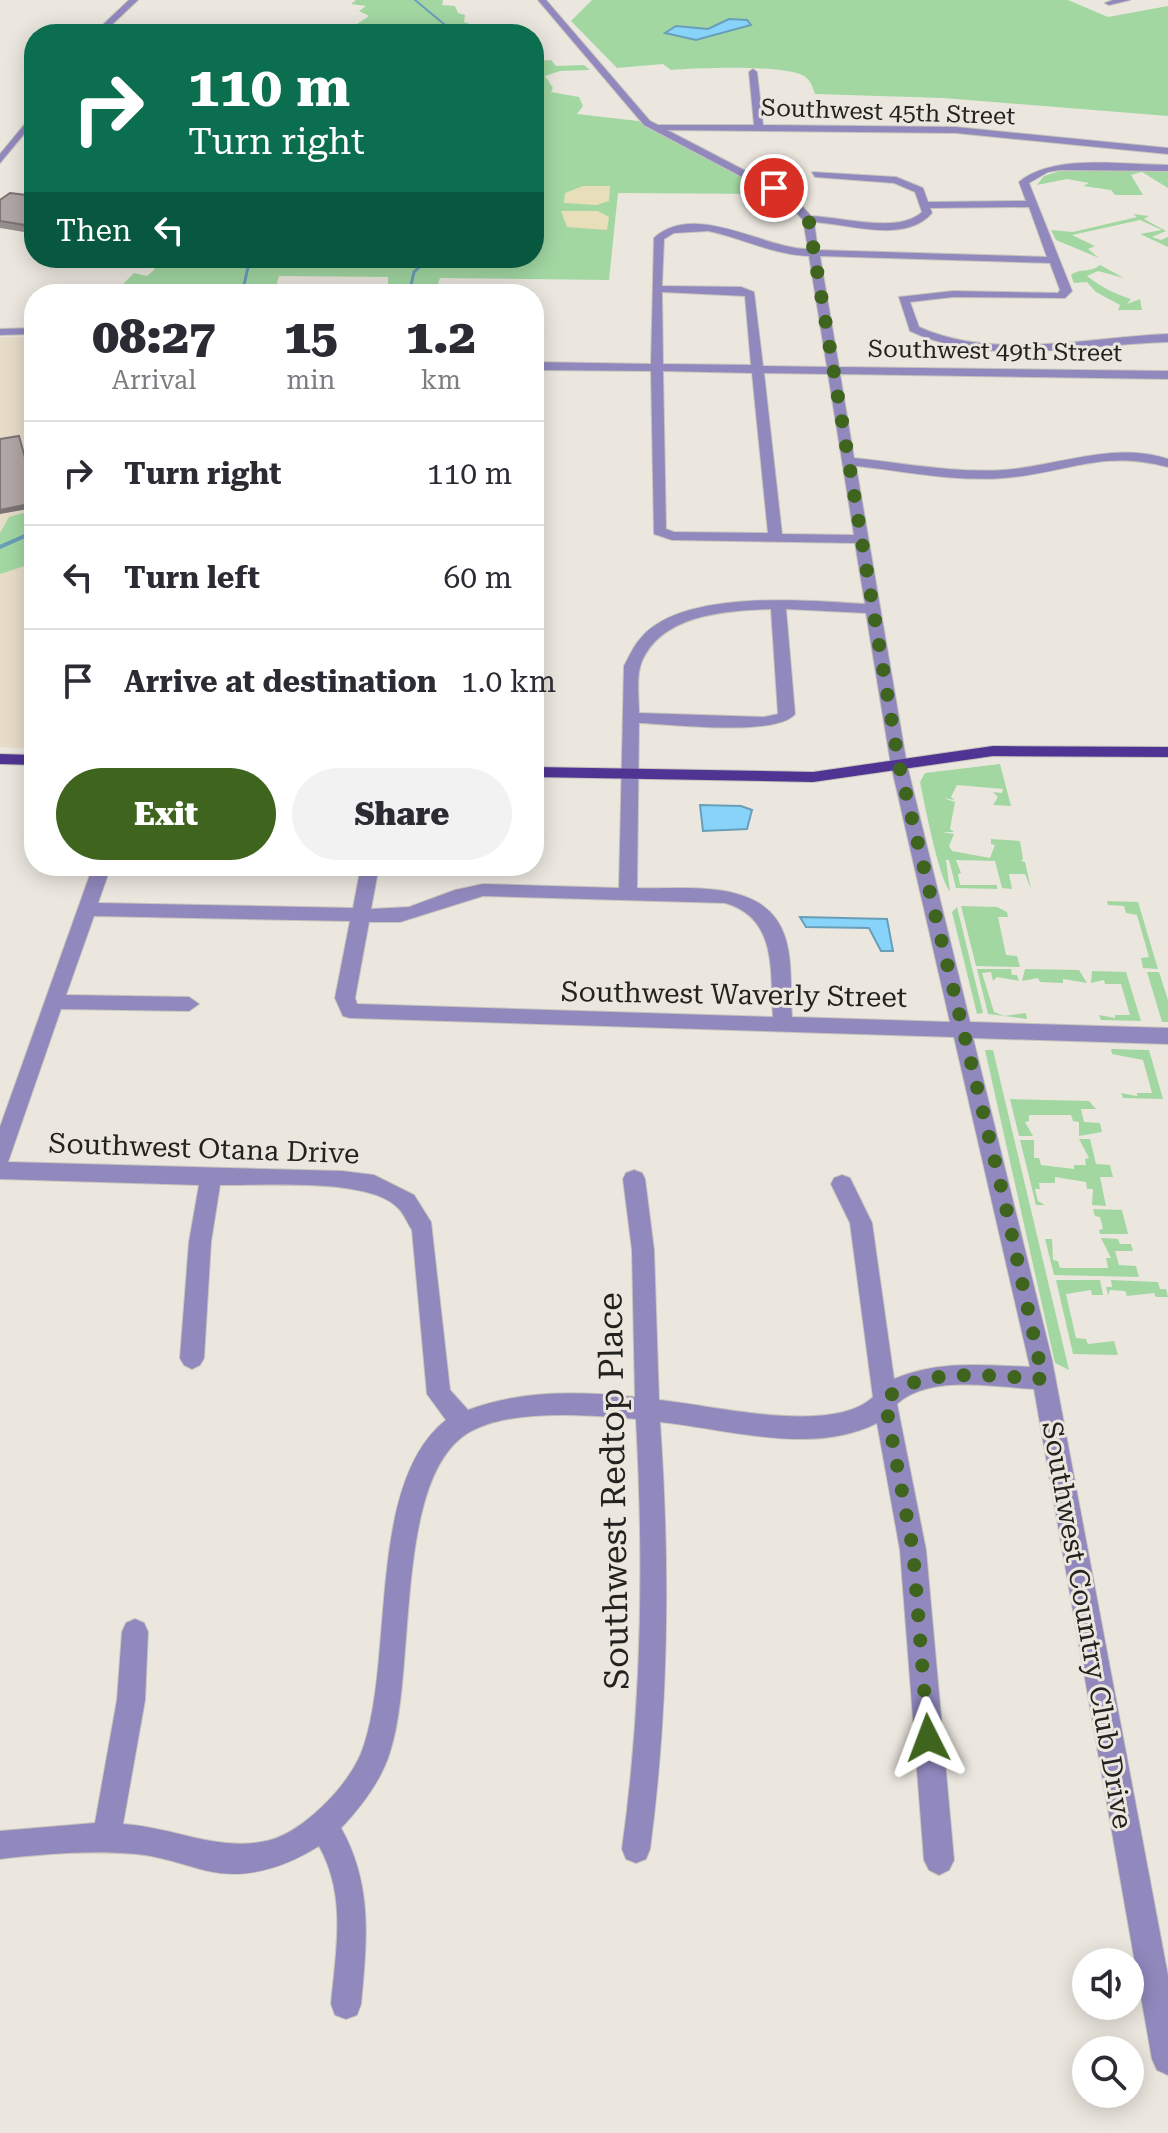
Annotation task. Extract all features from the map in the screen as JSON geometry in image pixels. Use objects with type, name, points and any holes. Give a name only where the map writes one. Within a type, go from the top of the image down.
[{"type":"main road","points":[[544,772],[813,777],[993,751],[1168,752]]},
{"type":"main road","points":[[0,759],[24,760]]},
{"type":"street","points":[[108,24],[134,0]]},
{"type":"street","points":[[542,0],[627,102],[653,127],[785,195],[800,206],[808,219],[901,227],[923,220],[927,213],[919,190],[903,181],[815,174]]},
{"type":"street","points":[[1109,3],[1126,0]]},
{"type":"street","points":[[753,72],[759,128]]},
{"type":"street","name":"Southwest 45th Street","points":[[653,127],[956,130],[1096,147],[1168,151]]},
{"type":"street","points":[[0,160],[24,129]]},
{"type":"street","points":[[1168,168],[1047,169],[1024,182],[1066,291],[1061,296],[910,295],[903,299],[908,321],[924,335],[960,344],[1079,346],[1117,338],[1168,338]]},
{"type":"street","points":[[925,205],[1031,204]]},
{"type":"street","name":"Southwest Country Club Drive","points":[[808,219],[899,765],[964,1030],[1043,1379],[1168,2059]]},
{"type":"street","points":[[861,539],[672,536],[659,531],[656,289],[657,243],[661,236],[672,230],[724,230],[770,249],[813,253],[1053,260]]},
{"type":"street","points":[[656,289],[749,293],[775,538]]},
{"type":"street","points":[[0,332],[24,331]]},
{"type":"street","name":"Southwest 49th Street","points":[[544,366],[1168,375]]},
{"type":"street","points":[[847,461],[988,474],[1035,470],[1119,453],[1168,463]]},
{"type":"street","points":[[631,718],[764,722],[783,718],[787,714],[778,607]]},
{"type":"street","points":[[628,893],[632,666],[635,654],[651,634],[678,618],[708,609],[872,609]]},
{"type":"street","points":[[0,1156],[98,876]]},
{"type":"street","points":[[362,915],[368,876]]},
{"type":"street","points":[[86,909],[362,915],[409,914],[461,893],[483,890],[714,896],[738,900],[758,911],[773,928],[777,940],[783,1023]]},
{"type":"street","name":"Southwest Waverly Street","points":[[362,915],[345,998],[347,1009],[379,1014],[1168,1036]]},
{"type":"street","points":[[54,1002],[189,1004]]},
{"type":"street","name":"Southwest Otana Drive","points":[[0,1170],[342,1180],[374,1184],[406,1201],[423,1229],[439,1394],[464,1423]]},
{"type":"street","points":[[192,1358],[200,1242],[211,1177]]},
{"type":"street","name":"Southwest Redtop Place","points":[[634,1179],[642,1215],[656,1579],[648,1770],[636,1849]]},
{"type":"street","points":[[842,1184],[861,1223],[885,1401],[897,1453],[921,1616],[939,1860]]},
{"type":"street","points":[[0,1845],[107,1836],[161,1842],[211,1857],[243,1860],[286,1850],[324,1827],[349,1802],[377,1751],[410,1509],[427,1463],[445,1439],[464,1423],[495,1412],[530,1406],[651,1410],[805,1427],[858,1419],[901,1386],[918,1381],[974,1376],[1043,1379]]},
{"type":"street","points":[[107,1836],[131,1700],[135,1632]]},
{"type":"street","points":[[324,1827],[342,1855],[354,1908],[346,2004]]},
{"type":"shaded area","points":[[0,337],[24,337],[24,748],[0,747]]},
{"type":"green space","points":[[356,0],[443,0],[442,5],[455,6],[458,13],[465,15],[464,22],[470,24],[357,24],[369,16],[359,11],[366,6],[351,4]]},
{"type":"green space","points":[[592,0],[1068,0],[1108,17],[1168,6],[1168,116],[943,98],[815,94],[810,82],[803,76],[773,69],[671,70],[663,64],[617,68],[571,21]]},
{"type":"green space","points":[[544,60],[551,60],[556,66],[584,65],[590,70],[560,71],[545,76],[553,88],[551,92],[579,97],[583,106],[577,114],[638,121],[773,194],[618,193],[609,280],[440,278],[438,284],[388,284],[388,277],[279,276],[277,284],[123,284],[134,273],[147,276],[154,268],[544,268]]},
{"type":"green space","points":[[1063,170],[1168,171],[1168,188],[1142,172],[1131,175],[1143,195],[1115,195],[1111,190],[1083,186],[1089,183],[1067,179],[1037,185],[1044,176]]},
{"type":"green space","points":[[1133,214],[1149,216],[1144,219],[1166,231],[1152,237],[1161,240],[1168,237],[1168,247],[1140,234],[1162,230],[1140,220],[1072,235],[1095,246],[1088,249],[1099,258],[1056,240],[1051,230],[1073,232],[1137,217]]},
{"type":"green space","points":[[1100,265],[1124,278],[1098,271],[1087,276],[1131,299],[1127,304],[1140,299],[1142,310],[1118,310],[1120,305],[1096,292],[1087,282],[1074,283],[1071,275]]},
{"type":"green space","points":[[24,513],[24,566],[0,574],[0,533],[9,517]]},
{"type":"green space","points":[[1000,764],[1011,806],[993,805],[998,797],[993,792],[1002,793],[1003,789],[957,785],[951,797],[955,800],[943,798],[955,802],[950,829],[954,832],[942,832],[954,834],[949,846],[952,851],[990,858],[995,845],[991,844],[991,839],[1020,841],[1021,861],[1025,862],[1031,889],[1025,874],[1009,874],[1012,889],[1002,888],[995,861],[956,860],[961,873],[958,874],[960,885],[997,885],[997,889],[956,888],[949,860],[946,860],[950,891],[937,858],[920,782],[925,773]]},
{"type":"green space","points":[[1107,901],[1138,902],[1158,969],[1143,968],[1141,958],[1149,957],[1137,915],[1126,913],[1124,906],[1108,905]]},
{"type":"green space","points":[[961,906],[997,907],[1007,912],[1008,917],[998,917],[1006,955],[1017,956],[1020,967],[976,966]]},
{"type":"green space","points":[[957,907],[983,1013],[977,1014],[952,912]]},
{"type":"green space","points":[[977,969],[1011,969],[1012,975],[1017,975],[1019,981],[997,977],[993,981],[991,972],[982,973],[994,1012],[1004,1016],[1026,1013],[1027,1019],[988,1014]]},
{"type":"green space","points":[[1025,969],[1079,970],[1087,983],[1063,979],[1063,983],[1040,982],[1038,978],[1022,981]]},
{"type":"green space","points":[[1092,971],[1126,972],[1141,1021],[1101,1020],[1099,1015],[1115,1018],[1115,1015],[1130,1015],[1121,984],[1105,984],[1104,980],[1091,983]]},
{"type":"green space","points":[[1147,972],[1159,972],[1168,1000],[1168,1022],[1162,1022]]},
{"type":"green space","points":[[1111,1049],[1149,1050],[1163,1099],[1123,1098],[1121,1093],[1137,1096],[1137,1093],[1152,1093],[1143,1060],[1112,1054]]},
{"type":"green space","points":[[985,1050],[993,1050],[1069,1370],[1055,1363]]},
{"type":"green space","points":[[1010,1099],[1089,1101],[1096,1109],[1081,1109],[1084,1122],[1100,1123],[1102,1132],[1079,1136],[1079,1122],[1073,1121],[1071,1115],[1029,1115],[1029,1121],[1025,1122],[1033,1136],[1019,1136]]},
{"type":"green space","points":[[1079,1139],[1090,1139],[1096,1164],[1110,1165],[1113,1177],[1100,1177],[1106,1206],[1092,1205],[1093,1189],[1087,1189],[1086,1182],[1055,1177],[1055,1183],[1039,1183],[1040,1189],[1035,1189],[1038,1201],[1045,1205],[1036,1205],[1020,1140],[1034,1140],[1034,1158],[1039,1158],[1041,1165],[1074,1169],[1074,1165],[1086,1165],[1085,1159],[1089,1158]]},
{"type":"green space","points":[[1093,1209],[1122,1210],[1128,1234],[1100,1234],[1099,1230],[1103,1229],[1100,1217],[1095,1216]]},
{"type":"green space","points":[[1101,1238],[1131,1244],[1133,1251],[1115,1251],[1119,1265],[1136,1266],[1139,1277],[1054,1275],[1045,1239],[1052,1239],[1053,1260],[1058,1261],[1060,1268],[1108,1268],[1106,1258],[1111,1258]]},
{"type":"green space","points":[[1056,1280],[1100,1280],[1103,1295],[1092,1295],[1091,1290],[1066,1294],[1076,1338],[1086,1339],[1088,1344],[1114,1341],[1118,1355],[1073,1354]]},
{"type":"green space","points":[[1111,1280],[1158,1282],[1160,1289],[1166,1289],[1168,1297],[1156,1297],[1154,1293],[1127,1296],[1125,1291],[1110,1290],[1108,1295],[1106,1287],[1112,1287]]},
{"type":"sand","points":[[583,186],[610,186],[609,201],[597,205],[564,203],[565,193]]},
{"type":"sand","points":[[561,211],[598,211],[609,217],[607,230],[567,227]]},
{"type":"water","points":[[729,19],[747,20],[751,25],[696,40],[665,33],[676,26],[708,29]]},
{"type":"water","points":[[700,805],[741,806],[752,810],[747,829],[703,831]]},
{"type":"water","points":[[800,917],[887,919],[893,951],[881,951],[869,928],[806,927]]},
{"type":"building","points":[[10,193],[24,195],[24,225],[0,221],[0,200]]},
{"type":"building","points":[[19,436],[24,454],[24,505],[0,510],[0,439]]},
{"type":"waterway","points":[[415,0],[444,24]]},
{"type":"waterway","points":[[244,284],[248,268]]},
{"type":"waterway","points":[[411,284],[418,268]]},
{"type":"waterway","points":[[0,547],[24,536]]},
{"type":"route","points":[[774,188],[800,206],[809,222],[899,765],[1005,1203],[1043,1379],[974,1376],[918,1381],[901,1386],[885,1401],[913,1550],[922,1630],[928,1738]]}]
